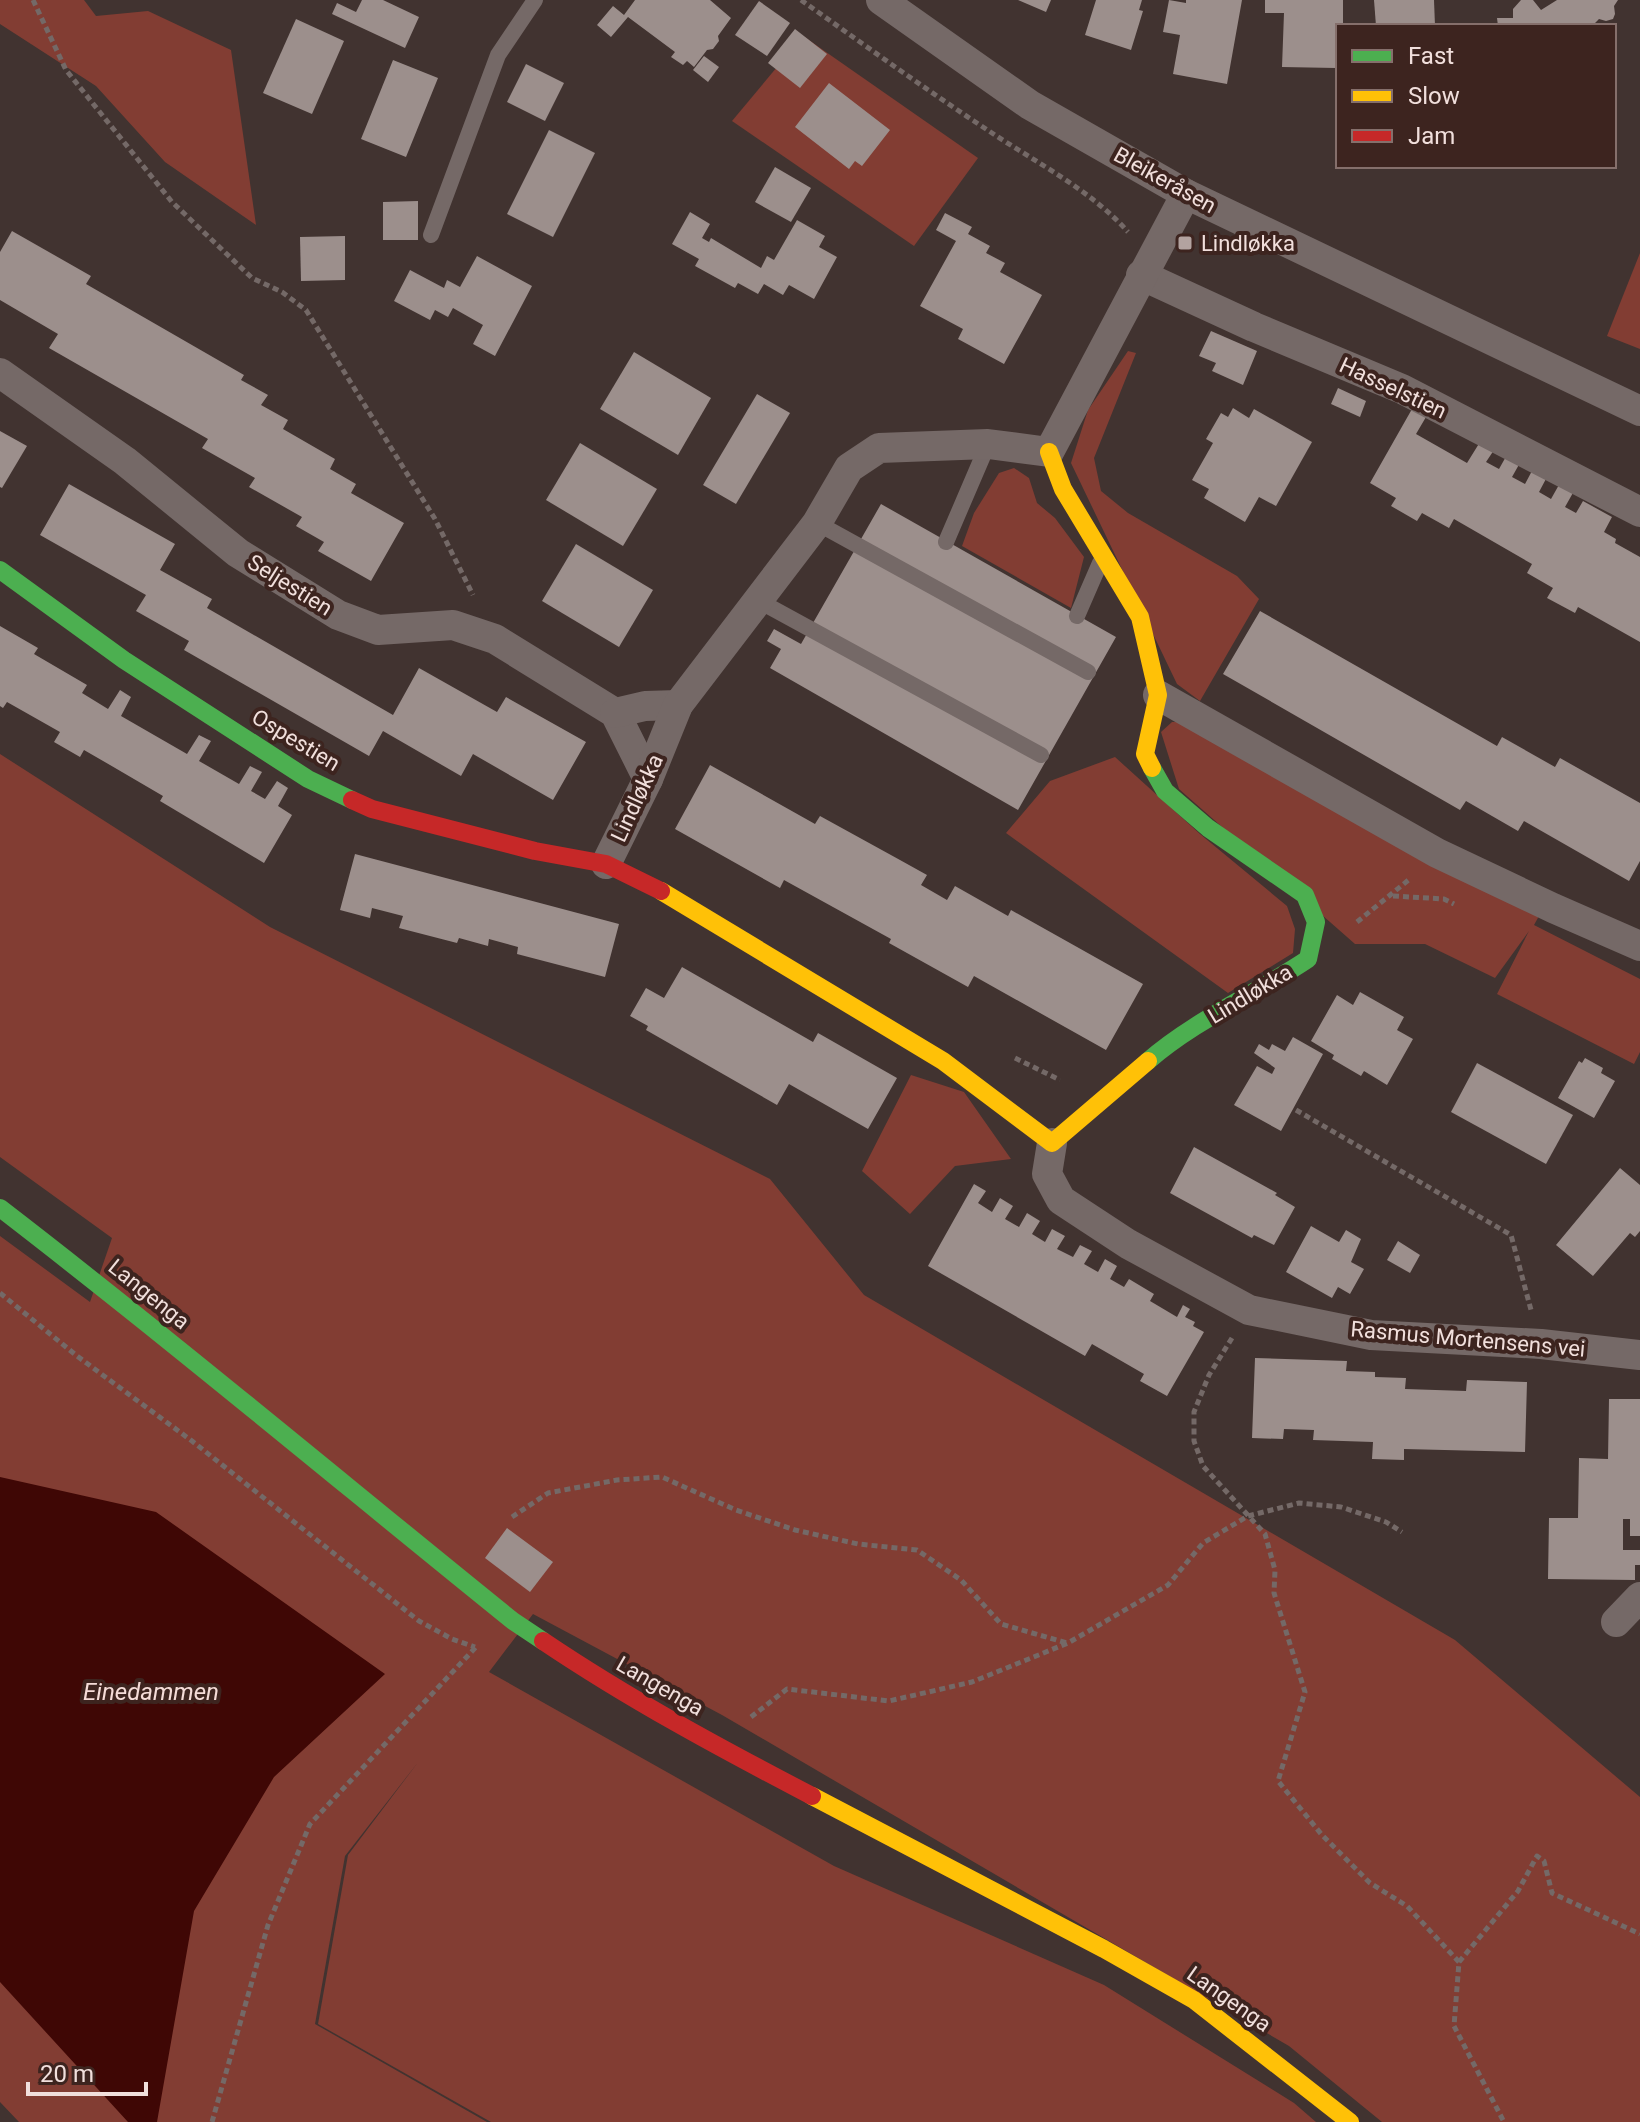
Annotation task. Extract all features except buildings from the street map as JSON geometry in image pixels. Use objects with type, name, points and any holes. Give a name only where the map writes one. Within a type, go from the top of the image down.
[{"type":"street","name":"Bleikeråsen","points":[[881,0],[1030,105],[1186,194],[1640,411]]},
{"type":"street","points":[[1049,452],[1186,194]]},
{"type":"street","name":"Hasselstien","points":[[1141,275],[1254,327],[1402,389],[1640,512]]},
{"type":"street","name":"Seljestien","points":[[0,373],[125,461],[238,553],[338,615],[378,630],[453,625],[495,639],[615,713]]},
{"type":"street","name":"Lindløkka","points":[[988,444],[1049,452],[1063,489],[1140,617],[1158,695],[1145,754],[1165,791],[1208,828],[1305,895],[1316,922],[1308,959],[1270,985],[1167,1044],[1052,1143],[943,1061],[665,893],[606,864],[648,779],[678,705],[817,523],[849,468],[879,448],[988,444]]},
{"type":"street","name":"Ospestien","points":[[0,570],[124,660],[308,779],[372,809],[535,851],[606,864]]},
{"type":"street","points":[[1158,695],[1437,853],[1640,946]]},
{"type":"street","points":[[648,779],[615,713],[645,706],[678,705]]},
{"type":"street","points":[[1052,1143],[1047,1174],[1061,1200],[1128,1244],[1249,1310]]},
{"type":"street","name":"Langenga","points":[[0,1208],[142,1317],[257,1415],[513,1621],[594,1675],[716,1746],[1104,1949],[1194,2000],[1350,2122]]},
{"type":"street","name":"Rasmus Mortensens vei","points":[[1249,1310],[1371,1335],[1541,1344],[1640,1355]]},
{"type":"street","points":[[1616,1622],[1640,1597]]},
{"type":"lane","points":[[431,235],[498,55],[535,0]]},
{"type":"lane","points":[[946,542],[988,444]]},
{"type":"lane","points":[[817,523],[1088,672]]},
{"type":"lane","points":[[1077,616],[1104,555]]},
{"type":"lane","points":[[757,600],[1041,755]]},
{"type":"path","points":[[33,0],[66,70],[172,202],[252,278],[282,292],[306,310],[435,519],[495,639]]},
{"type":"path","points":[[1356,923],[1437,853]]},
{"type":"path","points":[[1296,1110],[1511,1235],[1541,1344]]},
{"type":"path","points":[[0,1293],[419,1621],[452,1639],[476,1647],[310,1824],[268,1925],[212,2122]]},
{"type":"path","points":[[1249,1310],[1209,1375],[1194,1412],[1194,1441],[1203,1466],[1265,1534],[1275,1570],[1274,1593],[1305,1692],[1278,1781],[1322,1835],[1370,1883],[1407,1906],[1459,1962]]},
{"type":"path","points":[[512,1517],[548,1493],[617,1480],[662,1477],[736,1510],[795,1530],[858,1544],[917,1550],[961,1580],[1001,1624],[1068,1643]]},
{"type":"path","points":[[716,1746],[787,1689],[889,1701],[972,1682],[1068,1643],[1168,1585],[1203,1543],[1248,1516],[1299,1503],[1341,1507],[1386,1522],[1402,1532]]},
{"type":"path","points":[[1504,2122],[1454,2026],[1459,1962],[1518,1891],[1537,1856],[1544,1861],[1552,1893],[1640,1934]]},
{"type":"shaded area","points":[[0,0],[84,0],[96,16],[148,11],[231,50],[256,225],[165,162],[96,86],[0,24]]},
{"type":"shaded area","points":[[803,36],[978,158],[914,246],[732,121]]},
{"type":"shaded area","points":[[1640,253],[1640,349],[1607,336]]},
{"type":"shaded area","points":[[1128,351],[1136,353],[1094,458],[1101,491],[1128,513],[1237,576],[1259,599],[1200,701],[1177,684],[1071,463],[1088,410]]},
{"type":"shaded area","points":[[1014,468],[1029,478],[1037,503],[1055,518],[1084,557],[1071,608],[962,546],[974,513],[999,473]]},
{"type":"shaded area","points":[[1172,722],[1185,722],[1539,916],[1534,925],[1640,979],[1640,1052],[1634,1064],[1497,994],[1529,931],[1495,978],[1425,944],[1355,944],[1179,789],[1161,732]]},
{"type":"shaded area","points":[[0,754],[270,927],[770,1179],[864,1295],[1455,1640],[1640,1797],[1640,2122],[1382,2122],[1289,2046],[722,1715],[533,1614],[489,1672],[834,1866],[1104,1985],[1294,2103],[1316,2122],[491,2122],[318,2024],[348,1855],[419,1761],[345,1856],[315,2024],[487,2122],[19,2122],[0,2102],[0,1236],[90,1302],[112,1238],[0,1157]]},
{"type":"shaded area","points":[[1115,757],[1200,834],[1287,906],[1295,929],[1293,953],[1228,993],[1006,833],[1050,781]]},
{"type":"shaded area","points":[[911,1075],[964,1092],[1011,1159],[955,1166],[910,1214],[862,1171]]},
{"type":"water","name":"Einedammen","points":[[0,1477],[156,1512],[385,1674],[274,1777],[194,1911],[157,2122],[128,2122],[0,1982]]},
{"type":"traffic: fast","points":[[0,570],[124,660],[308,779],[352,800]]},
{"type":"traffic: fast","points":[[1148,1061],[1206,1020],[1308,959],[1316,922],[1305,895],[1208,828],[1165,791],[1152,768]]},
{"type":"traffic: fast","points":[[0,1208],[194,1361],[513,1621],[543,1641]]},
{"type":"traffic: slow","points":[[1049,452],[1063,489],[1140,617],[1158,695],[1145,754],[1152,768]]},
{"type":"traffic: slow","points":[[661,891],[943,1061],[1052,1143],[1148,1061]]},
{"type":"traffic: slow","points":[[812,1796],[1104,1949],[1194,2000],[1350,2122]]},
{"type":"traffic: jam","points":[[352,800],[372,809],[535,851],[606,864],[661,891]]},
{"type":"traffic: jam","points":[[543,1641],[675,1722],[812,1796]]},
{"type":"place","name":"Lindløkka","points":[[1185,243]]}]
